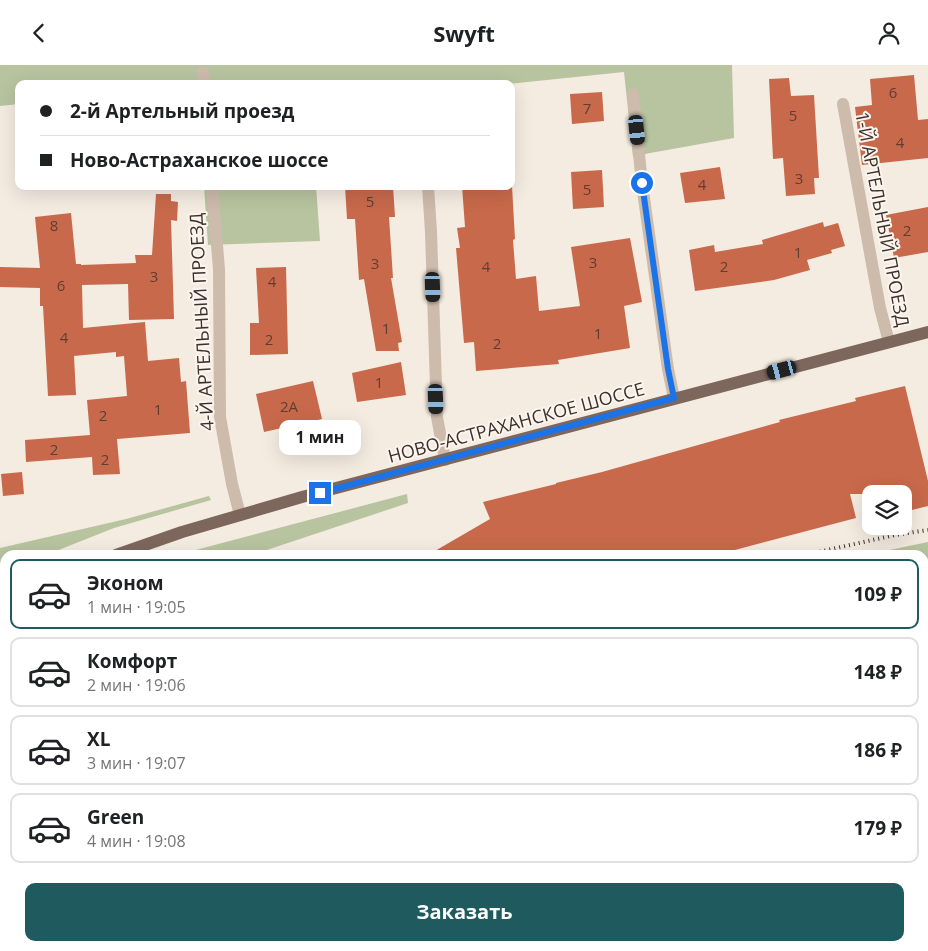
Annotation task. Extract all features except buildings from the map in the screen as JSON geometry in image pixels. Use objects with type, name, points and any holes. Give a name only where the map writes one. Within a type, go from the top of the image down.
[{"type":"main road","name":"НОВО-АСТРАХАНСКОЕ ШОССЕ","points":[[130,550],[182,532],[302,497],[928,331]]},
{"type":"street","points":[[633,94],[642,183],[668,369],[674,398]]},
{"type":"street","name":"1-Й АРТЕЛЬНЫЙ ПРОЕЗД","points":[[843,104],[880,308],[889,342]]},
{"type":"street","name":"4-Й АРТЕЛЬНЫЙ ПРОЕЗД","points":[[212,190],[219,269],[220,417],[232,484],[240,515]]},
{"type":"street","points":[[428,190],[437,417],[445,460]]},
{"type":"green space","points":[[0,65],[732,65],[734,138],[633,157],[624,72],[515,83],[515,80],[15,80],[15,104],[0,106]]},
{"type":"green space","points":[[204,190],[316,190],[320,241],[208,245]]},
{"type":"green space","points":[[407,494],[408,503],[267,550],[196,550]]},
{"type":"green space","points":[[209,496],[211,500],[114,528],[59,550],[0,550],[0,548],[126,519]]},
{"type":"green space","points":[[928,542],[928,550],[889,550]]},
{"type":"railway","points":[[828,550],[895,535],[928,530]]},
{"type":"route","points":[[320,493],[674,398],[668,369],[642,183]]}]
